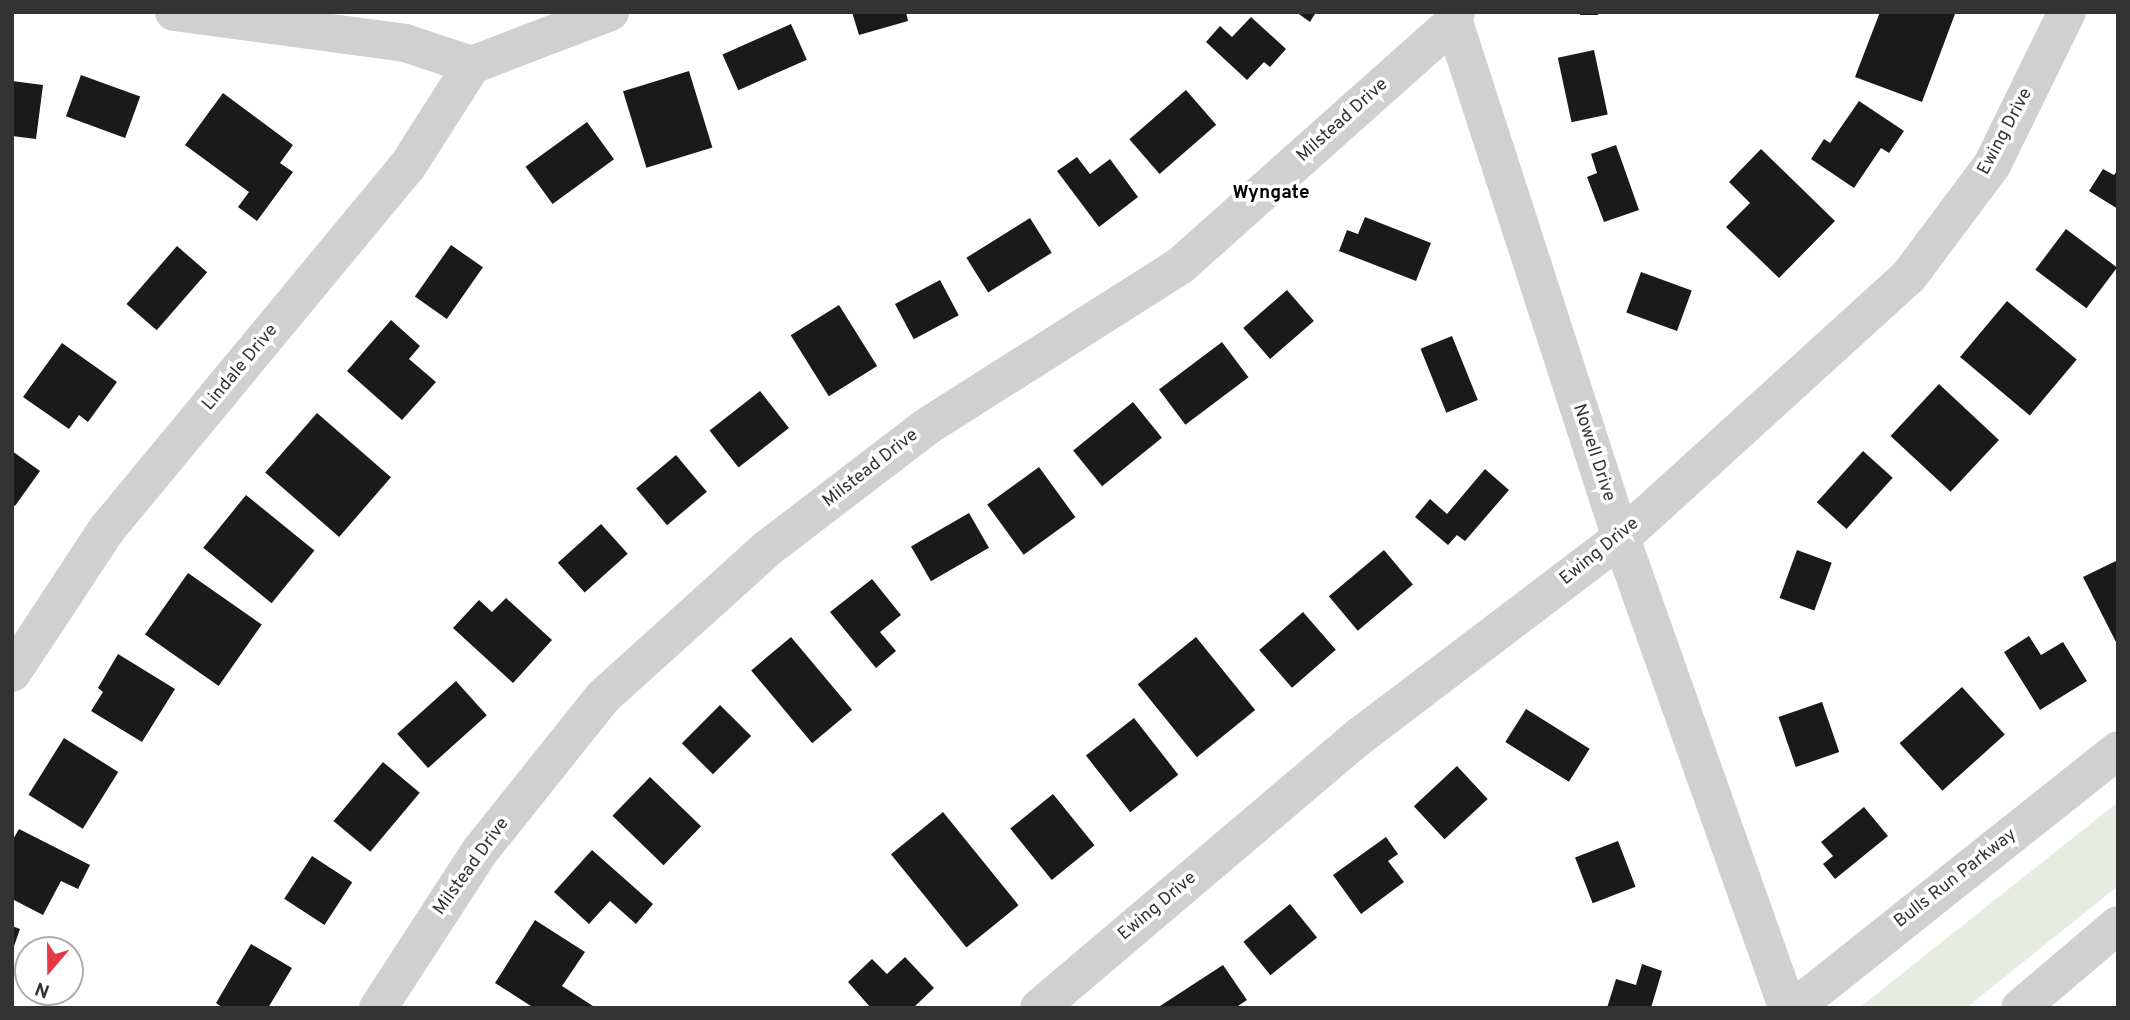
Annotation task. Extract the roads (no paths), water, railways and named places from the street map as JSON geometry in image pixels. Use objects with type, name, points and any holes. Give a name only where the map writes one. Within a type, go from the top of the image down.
[{"type":"street","points":[[174,12],[405,43],[472,65],[610,12]]},
{"type":"street","name":"Ewing Drive","points":[[1039,1008],[1360,736],[1620,538],[1909,276],[1992,165],[2067,12]]},
{"type":"street","name":"Nowell Drive","points":[[1455,17],[1620,538],[1787,1008]]},
{"type":"street","name":"Milstead Drive","points":[[378,1008],[480,851],[603,697],[768,548],[926,427],[1181,265],[1455,17]]},
{"type":"street","name":"Lindale Drive","points":[[12,673],[107,529],[407,167],[472,65]]},
{"type":"street","name":"Bulls Run Parkway","points":[[1794,1008],[2118,750]]},
{"type":"street","points":[[2020,1008],[2118,925]]},
{"type":"district","name":"Wyngate","points":[[1271,194]]}]
